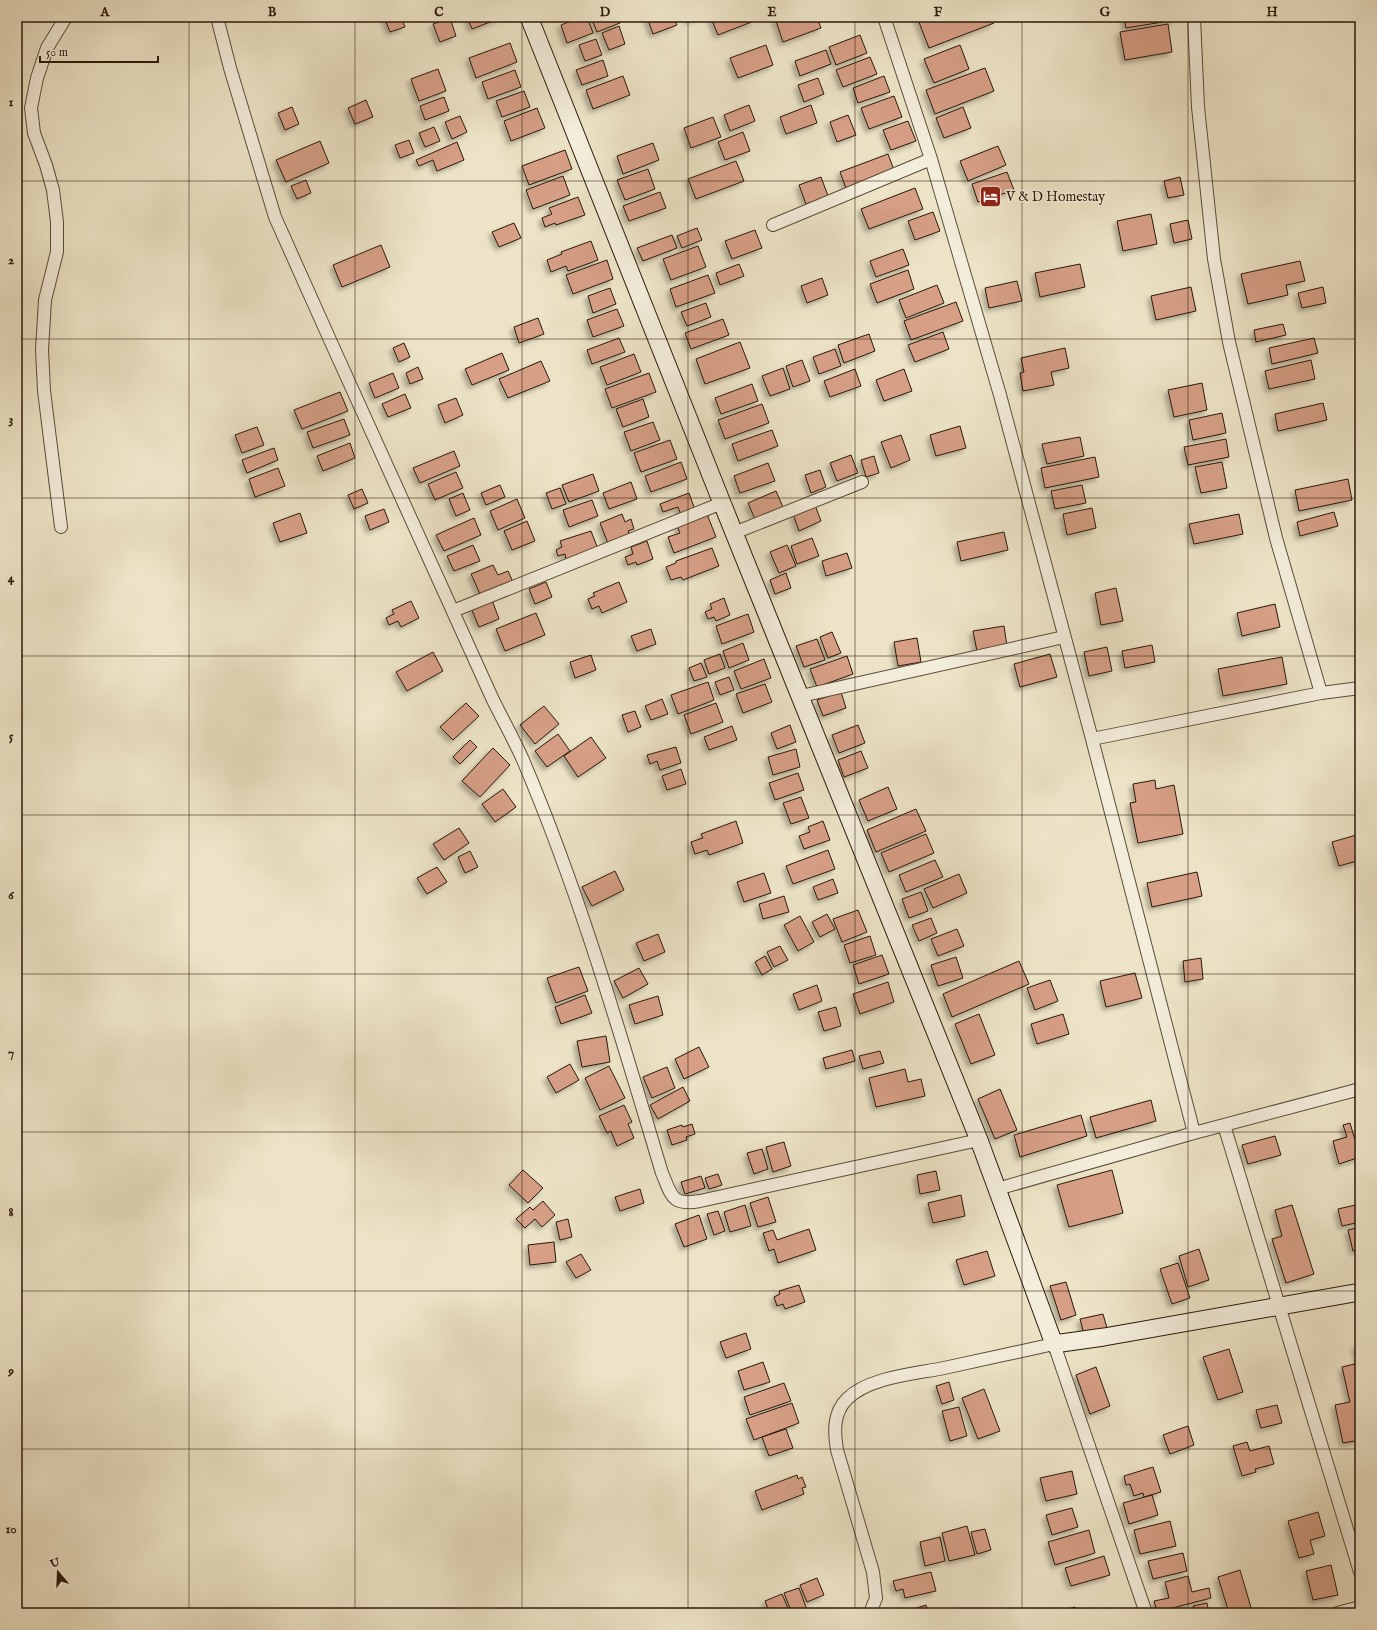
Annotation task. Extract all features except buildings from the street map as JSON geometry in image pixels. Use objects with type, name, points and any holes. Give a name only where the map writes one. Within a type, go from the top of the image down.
[{"type":"street","points":[[61,527],[44,391],[42,350],[45,300],[57,252],[58,222],[53,190],[46,165],[34,133],[31,108],[37,78],[47,48],[66,17]]},
{"type":"street","points":[[217,17],[230,68],[275,217],[493,700],[522,759],[556,842],[600,969],[662,1173],[674,1198],[678,1202],[684,1203],[700,1201],[979,1140]]},
{"type":"street","points":[[529,17],[734,533],[979,1140],[1054,1344],[1146,1613]]},
{"type":"street","points":[[884,17],[932,159],[1033,513],[1194,1133]]},
{"type":"street","points":[[1194,17],[1198,107],[1214,259],[1229,342],[1276,538],[1321,692]]},
{"type":"street","points":[[773,226],[932,159]]},
{"type":"street","points":[[734,533],[862,482]]},
{"type":"street","points":[[453,611],[722,503]]},
{"type":"street","points":[[801,696],[1064,637]]},
{"type":"street","points":[[1092,738],[1321,692],[1360,688]]},
{"type":"street","points":[[997,1189],[1194,1133],[1360,1089]]},
{"type":"street","points":[[1224,1125],[1360,1572]]},
{"type":"street","points":[[870,1613],[876,1598],[874,1572],[837,1450],[834,1432],[839,1411],[846,1399],[855,1392],[877,1382],[1054,1344],[1104,1337],[1278,1305],[1360,1292]]},
{"type":"street","points":[[1336,1613],[1360,1607]]},
{"type":"place","name":"V & D Homestay","points":[[991,197]]}]
